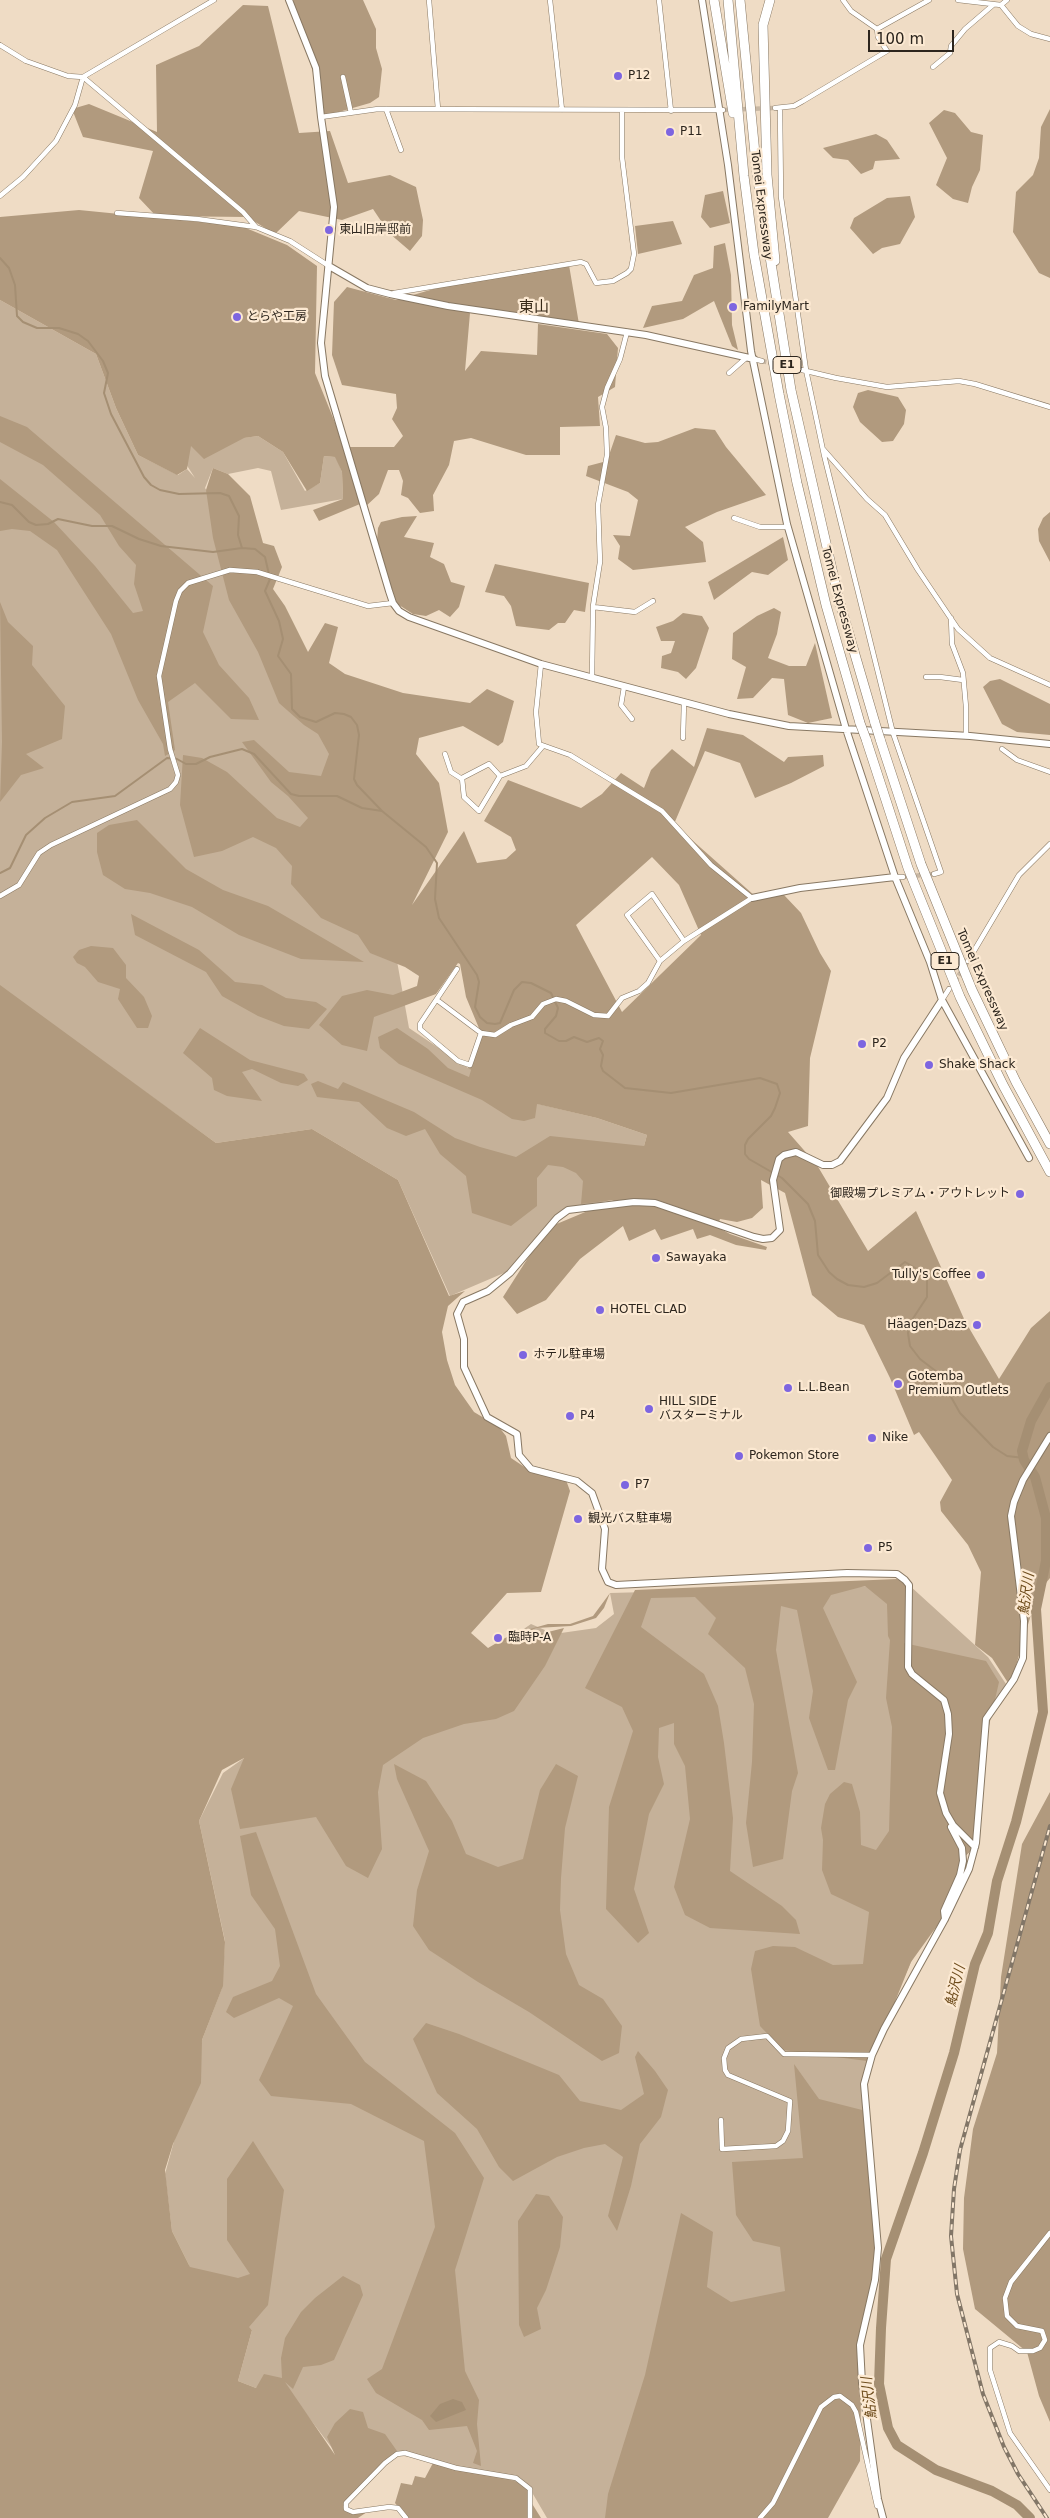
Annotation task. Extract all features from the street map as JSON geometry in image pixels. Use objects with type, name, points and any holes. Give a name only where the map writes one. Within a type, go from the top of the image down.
[{"type":"highway","points":[[714,0],[744,176]]},
{"type":"highway","name":"Tomei Expressway","points":[[728,0],[744,176],[767,328],[797,483],[826,605],[860,723],[908,868],[957,989],[1003,1085],[1050,1172]]},
{"type":"highway","name":"Tomei Expressway","points":[[740,0],[757,174],[780,325],[825,544],[839,600],[875,723],[921,864],[968,981],[993,1036],[1050,1144]]},
{"type":"highway","points":[[769,3],[763,25],[767,175],[780,325]]},
{"type":"street","points":[[0,45],[26,61],[68,76],[83,77],[214,0]]},
{"type":"street","points":[[290,0],[292,10],[316,68],[334,206],[321,343],[325,376],[393,603],[409,617],[541,664],[729,714],[789,726],[966,736],[1050,744]]},
{"type":"street","points":[[429,0],[438,109]]},
{"type":"street","points":[[550,0],[562,110]]},
{"type":"street","points":[[659,0],[672,110]]},
{"type":"street","points":[[702,0],[722,110],[754,360],[788,527],[846,729],[894,878],[930,962],[942,1000],[1029,1158]]},
{"type":"street","points":[[843,0],[851,11],[877,29],[878,37],[887,51],[803,101],[777,108],[781,197],[804,370],[893,732],[941,872],[934,874]]},
{"type":"street","points":[[877,29],[929,0]]},
{"type":"street","points":[[958,0],[1001,5],[1018,26],[1031,34],[1050,39]]},
{"type":"street","points":[[1001,5],[1007,0]]},
{"type":"street","points":[[933,67],[950,53],[951,46],[965,29],[993,4]]},
{"type":"street","points":[[0,196],[23,177],[56,141],[75,105],[83,77]]},
{"type":"street","points":[[83,77],[243,212],[256,227]]},
{"type":"street","points":[[343,77],[351,113]]},
{"type":"street","points":[[321,117],[386,109],[722,110]]},
{"type":"street","points":[[386,109],[401,150]]},
{"type":"street","points":[[390,294],[581,262],[586,264],[596,283],[613,281],[627,273],[631,269],[634,254],[622,157],[622,110]]},
{"type":"street","points":[[117,213],[197,219],[256,227],[290,241],[367,288],[390,294],[448,306],[627,332],[762,361]]},
{"type":"street","points":[[592,678],[593,608],[600,562],[598,505],[606,455],[606,428],[602,407],[607,388],[620,359],[627,332]]},
{"type":"street","points":[[729,373],[746,358]]},
{"type":"street","points":[[804,370],[836,378],[887,386],[959,381],[975,384],[1050,407]]},
{"type":"street","points":[[822,449],[867,499],[885,515],[918,570],[958,629],[990,658],[1026,674],[1038,682],[1050,685]]},
{"type":"street","points":[[734,518],[760,527],[788,527]]},
{"type":"street","points":[[0,896],[19,885],[39,853],[51,845],[170,789],[176,782],[178,774],[170,749],[159,676],[163,650],[176,600],[188,583],[230,570],[258,572],[368,606],[393,603]]},
{"type":"street","points":[[593,608],[635,612],[653,602]]},
{"type":"street","points":[[950,617],[952,644],[963,680],[966,736]]},
{"type":"street","points":[[541,664],[536,712],[539,744],[570,755],[662,811],[711,865],[752,898]]},
{"type":"street","points":[[926,677],[940,676],[963,680]]},
{"type":"street","points":[[624,687],[621,704],[632,719]]},
{"type":"street","points":[[683,738],[684,702]]},
{"type":"street","points":[[462,779],[464,797],[479,811],[500,776],[526,766],[543,746]]},
{"type":"street","points":[[1002,749],[1017,760],[1050,772]]},
{"type":"street","points":[[445,754],[451,772],[462,779]]},
{"type":"street","points":[[462,779],[489,764],[500,776]]},
{"type":"street","points":[[968,961],[1019,875],[1050,844]]},
{"type":"street","points":[[437,1000],[481,1033],[495,1035],[504,1032],[511,1025],[532,1017],[543,1004],[556,999],[566,1001],[594,1015],[608,1016],[622,998],[639,991],[648,983],[660,961],[684,941],[752,898],[800,888],[903,877]]},
{"type":"street","points":[[660,961],[627,915],[652,894],[684,941]]},
{"type":"street","points":[[457,969],[420,1024],[420,1029],[458,1061],[470,1065],[481,1033]]},
{"type":"street","points":[[945,1919],[944,1911],[960,1875],[963,1861],[962,1848],[946,1813],[940,1793],[949,1734],[948,1714],[944,1700],[912,1674],[908,1666],[909,1585],[905,1580],[896,1574],[847,1573],[616,1584],[608,1582],[602,1569],[605,1529],[592,1492],[578,1481],[539,1472],[524,1463],[519,1455],[517,1434],[487,1416],[464,1368],[464,1339],[457,1314],[460,1305],[488,1291],[510,1274],[529,1249],[562,1213],[573,1208],[634,1202],[655,1203],[767,1240],[780,1230],[774,1189],[781,1160],[791,1152],[803,1154],[823,1165],[832,1165],[840,1161],[887,1098],[908,1051],[949,989]]},
{"type":"street","points":[[883,2518],[871,2453],[862,2384],[860,2346],[875,2280],[878,2248],[864,2084],[872,2055],[898,2002],[964,1882],[975,1847],[986,1719],[1014,1679],[1023,1658],[1024,1621],[1011,1516],[1014,1502],[1023,1480],[1050,1436]]},
{"type":"street","points":[[951,1822],[966,1841],[975,1847]]},
{"type":"street","points":[[721,2120],[722,2149],[776,2146],[783,2141],[788,2131],[790,2100],[728,2075],[725,2070],[724,2058],[728,2048],[741,2039],[767,2036],[784,2054],[872,2055]]},
{"type":"street","points":[[1050,2232],[1015,2275],[1005,2298],[1007,2316],[1017,2326],[1042,2331],[1045,2340],[1040,2348],[1033,2351],[1019,2351],[1012,2346],[999,2342],[990,2348],[990,2370],[1010,2433],[1050,2490]]},
{"type":"street","points":[[760,2518],[773,2503],[821,2406],[834,2397],[840,2396],[852,2405],[856,2412],[875,2501],[883,2518]]},
{"type":"street","points":[[406,2518],[398,2508],[389,2507],[353,2512],[346,2509],[346,2504],[385,2463],[397,2454],[412,2455],[456,2468],[516,2478],[530,2489],[530,2518]]},
{"type":"shaded area","points":[[293,0],[363,0],[376,29],[376,48],[382,69],[379,97],[370,103],[325,116]]},
{"type":"shaded area","points":[[243,5],[268,6],[299,133],[330,131],[348,183],[390,175],[416,187],[423,220],[422,236],[410,251],[389,233],[373,209],[342,220],[299,211],[275,234],[247,217],[156,216],[139,198],[153,151],[83,137],[72,109],[89,104],[157,132],[156,65],[199,46]]},
{"type":"shaded area","points":[[1050,109],[1050,278],[1039,273],[1013,232],[1016,192],[1033,175],[1039,158],[1041,127]]},
{"type":"shaded area","points":[[944,110],[955,113],[971,132],[983,135],[980,170],[972,187],[968,203],[953,199],[936,185],[947,158],[929,123]]},
{"type":"shaded area","points":[[876,134],[887,140],[900,159],[875,161],[873,169],[861,174],[848,160],[833,158],[823,148]]},
{"type":"shaded area","points":[[723,191],[730,223],[710,228],[701,217],[705,195]]},
{"type":"shaded area","points":[[910,196],[915,217],[900,244],[882,248],[873,254],[850,228],[854,218],[887,198]]},
{"type":"shaded area","points":[[79,210],[241,226],[287,245],[317,266],[315,373],[350,460],[346,447],[394,447],[403,436],[392,419],[397,408],[396,394],[342,385],[332,355],[334,302],[347,287],[396,300],[454,283],[569,265],[579,324],[509,315],[470,313],[465,371],[481,351],[537,355],[538,324],[607,334],[618,348],[615,387],[598,397],[600,426],[560,427],[560,455],[526,455],[471,438],[454,441],[449,465],[433,495],[434,511],[420,513],[408,498],[401,495],[403,481],[399,470],[388,470],[379,494],[365,507],[360,504],[319,521],[313,510],[343,499],[342,472],[335,457],[324,456],[320,483],[307,491],[283,452],[258,436],[244,438],[204,459],[191,446],[187,469],[177,475],[138,455],[116,408],[96,354],[0,300],[0,217]]},
{"type":"shaded area","points":[[673,221],[682,244],[638,254],[635,226]]},
{"type":"shaded area","points":[[725,243],[731,275],[732,325],[738,350],[732,346],[714,301],[683,319],[643,328],[652,306],[682,301],[694,275],[713,268],[714,246]]},
{"type":"shaded area","points":[[0,300],[96,354],[116,408],[138,455],[178,475],[187,469],[195,478],[186,464],[190,445],[258,436],[283,452],[305,491],[320,483],[324,456],[336,457],[342,472],[343,499],[281,510],[271,471],[258,468],[228,474],[213,468],[205,488],[318,669],[390,922],[409,1028],[513,1098],[597,1118],[647,1135],[631,1193],[557,1216],[518,1267],[450,1296],[398,1180],[312,1129],[216,1143],[0,987]]},
{"type":"shaded area","points":[[868,390],[898,397],[906,410],[904,424],[893,441],[882,442],[860,422],[853,407],[858,393]]},
{"type":"shaded area","points":[[0,416],[27,427],[213,586],[203,632],[219,665],[249,698],[259,720],[231,719],[195,683],[168,702],[175,750],[165,756],[163,744],[138,700],[111,634],[57,550],[30,531],[12,529],[0,531],[0,479],[54,522],[95,566],[133,613],[143,611],[134,584],[136,565],[119,546],[100,515],[43,465],[0,442]]},
{"type":"shaded area","points":[[695,428],[715,430],[726,447],[766,495],[717,512],[685,527],[703,542],[706,562],[633,570],[618,559],[620,546],[613,535],[630,536],[638,500],[628,492],[586,476],[588,466],[607,461],[616,435],[645,443],[658,442]]},
{"type":"shaded area","points":[[213,468],[228,474],[250,496],[263,543],[274,546],[282,567],[273,589],[285,606],[308,652],[325,623],[338,627],[329,663],[345,674],[403,693],[470,703],[487,689],[514,701],[503,742],[498,746],[463,726],[419,738],[416,754],[439,783],[448,832],[412,905],[464,831],[477,863],[506,859],[516,850],[511,837],[484,821],[508,780],[581,808],[602,794],[621,773],[644,788],[651,770],[672,749],[694,767],[707,728],[743,735],[784,762],[788,757],[823,755],[824,766],[791,783],[755,798],[740,763],[705,751],[674,824],[755,896],[784,895],[801,913],[820,953],[831,971],[810,1058],[808,1126],[788,1132],[817,1165],[868,1251],[916,1211],[965,1321],[999,1379],[1031,1328],[1050,1311],[1050,1578],[1037,1594],[1010,1686],[992,1658],[975,1645],[981,1572],[968,1545],[941,1511],[940,1502],[952,1480],[919,1432],[914,1435],[890,1378],[864,1325],[838,1317],[812,1295],[785,1193],[761,1180],[763,1208],[752,1218],[737,1222],[720,1219],[717,1227],[730,1234],[767,1247],[766,1250],[736,1245],[710,1235],[697,1239],[693,1229],[661,1240],[655,1229],[629,1241],[623,1226],[580,1259],[546,1300],[517,1314],[503,1297],[547,1228],[614,1200],[581,1204],[583,1181],[576,1173],[563,1167],[548,1165],[537,1178],[537,1206],[511,1226],[472,1213],[466,1176],[440,1154],[425,1129],[406,1136],[387,1128],[359,1102],[317,1097],[311,1084],[318,1081],[338,1089],[343,1082],[414,1112],[455,1138],[516,1157],[550,1136],[644,1146],[647,1135],[597,1118],[537,1104],[535,1118],[524,1121],[512,1119],[482,1100],[399,1064],[380,1048],[378,1037],[397,1028],[428,1049],[448,1068],[469,1077],[471,1070],[468,1068],[481,1033],[466,997],[460,964],[458,963],[436,994],[374,1017],[367,1051],[342,1045],[319,1025],[342,996],[367,990],[393,995],[417,986],[419,976],[405,967],[370,953],[358,935],[321,918],[291,884],[292,866],[276,848],[253,837],[222,851],[194,857],[180,805],[183,755],[202,758],[227,772],[277,818],[300,827],[308,818],[288,796],[271,782],[242,742],[254,740],[289,772],[321,776],[329,754],[318,734],[304,725],[279,703],[258,652],[229,600],[213,538],[206,490]],"holes":[[[652,857],[679,885],[701,935],[622,1012],[576,925]]]},
{"type":"shaded area","points":[[1050,512],[1050,562],[1039,541],[1038,529],[1043,518]]},
{"type":"shaded area","points":[[417,516],[404,537],[434,543],[430,557],[444,564],[451,582],[465,586],[459,607],[450,617],[439,610],[426,616],[413,614],[399,605],[389,591],[388,576],[377,541],[378,528],[381,522]]},
{"type":"shaded area","points":[[783,537],[788,560],[768,575],[752,572],[714,600],[708,582]]},
{"type":"shaded area","points":[[495,564],[589,583],[585,612],[574,610],[565,623],[558,623],[549,630],[516,626],[511,606],[504,596],[485,592]]},
{"type":"shaded area","points":[[0,602],[8,622],[33,646],[32,665],[65,706],[62,739],[26,754],[44,768],[21,775],[0,802],[2,742]]},
{"type":"shaded area","points":[[774,608],[781,612],[777,634],[768,658],[789,666],[806,666],[815,643],[832,718],[808,723],[788,715],[784,679],[772,678],[753,698],[737,699],[746,667],[732,659],[733,633],[757,616]]},
{"type":"shaded area","points":[[683,613],[702,616],[709,628],[696,668],[686,679],[678,672],[661,668],[662,656],[671,653],[675,641],[661,641],[656,627],[673,621]]},
{"type":"shaded area","points":[[1000,679],[1050,704],[1050,735],[1017,732],[1002,724],[983,687],[990,681]]},
{"type":"shaded area","points":[[137,820],[186,869],[223,890],[268,906],[364,962],[301,959],[239,935],[192,907],[150,893],[125,889],[103,875],[97,852],[97,833],[109,825]]},
{"type":"shaded area","points":[[131,914],[199,950],[235,982],[262,985],[286,998],[316,1002],[327,1009],[309,1029],[284,1026],[258,1016],[222,996],[206,972],[135,935]]},
{"type":"shaded area","points":[[91,946],[113,948],[126,965],[126,978],[144,997],[152,1016],[148,1028],[137,1028],[118,999],[120,989],[98,982],[85,967],[77,963],[73,957],[79,950]]},
{"type":"shaded area","points":[[0,985],[216,1143],[312,1129],[398,1180],[449,1296],[465,1291],[448,1306],[442,1332],[447,1360],[455,1385],[474,1412],[499,1427],[506,1436],[511,1458],[532,1472],[566,1480],[570,1491],[541,1592],[507,1593],[471,1633],[488,1648],[512,1634],[548,1624],[570,1624],[593,1616],[610,1593],[604,1608],[596,1618],[571,1626],[536,1628],[504,1643],[564,1628],[545,1666],[514,1711],[496,1719],[464,1724],[423,1738],[383,1765],[378,1792],[382,1849],[368,1878],[346,1866],[316,1817],[240,1829],[231,1789],[244,1758],[222,1770],[199,1821],[225,1942],[223,1986],[202,2040],[201,2083],[173,2144],[165,2170],[172,2231],[190,2267],[238,2278],[250,2274],[227,2240],[227,2179],[253,2141],[284,2190],[268,2305],[249,2327],[252,2330],[238,2381],[256,2388],[264,2374],[282,2378],[281,2358],[285,2338],[301,2312],[315,2298],[343,2276],[360,2285],[363,2295],[334,2360],[321,2365],[303,2367],[293,2389],[285,2382],[335,2455],[327,2437],[335,2423],[350,2409],[363,2412],[368,2428],[385,2434],[397,2451],[343,2507],[350,2513],[370,2510],[358,2518],[0,2518]]},
{"type":"shaded area","points":[[200,1028],[250,1060],[304,1074],[308,1080],[298,1086],[281,1083],[252,1069],[242,1072],[262,1101],[227,1096],[214,1090],[212,1078],[183,1053]]},
{"type":"shaded area","points":[[897,1579],[909,1585],[904,1643],[986,1661],[999,1682],[984,1748],[975,1847],[961,1860],[960,1890],[911,1962],[884,2029],[867,2061],[783,2050],[760,2026],[751,1969],[755,1951],[773,1946],[795,1947],[833,1965],[863,1964],[869,1912],[831,1894],[822,1870],[823,1840],[821,1828],[825,1804],[830,1794],[844,1782],[852,1784],[860,1812],[861,1845],[876,1850],[889,1831],[892,1727],[886,1698],[890,1640],[888,1636],[887,1604],[865,1586],[831,1595],[823,1608],[857,1682],[848,1700],[835,1770],[828,1770],[809,1718],[813,1691],[797,1610],[781,1606],[776,1650],[798,1773],[792,1791],[783,1859],[753,1867],[746,1823],[752,1762],[754,1704],[745,1668],[708,1634],[716,1618],[695,1597],[651,1598],[641,1627],[704,1674],[718,1706],[724,1743],[733,1818],[730,1871],[782,1906],[796,1920],[800,1934],[710,1928],[685,1915],[674,1887],[690,1819],[685,1766],[674,1744],[674,1723],[659,1728],[658,1757],[664,1784],[649,1814],[634,1889],[649,1933],[638,1943],[606,1909],[609,1807],[633,1731],[622,1707],[585,1688],[635,1590]]},
{"type":"shaded area","points":[[909,1585],[988,1657],[1006,1684],[985,1714],[975,1847],[961,1860],[911,1962],[867,2061],[863,2274],[613,2518],[547,2518],[530,2489],[485,2472],[418,2457],[335,2452],[279,2378],[256,2388],[238,2381],[252,2330],[192,2283],[189,2265],[172,2231],[165,2174],[202,2040],[222,1988],[225,1941],[199,1821],[223,1773],[254,1751],[360,1725],[490,1652],[531,1624],[554,1634],[596,1628],[614,1614],[610,1593]]},
{"type":"shaded area","points":[[394,1764],[426,1781],[452,1821],[466,1854],[498,1867],[523,1859],[540,1790],[556,1764],[578,1776],[565,1828],[561,1878],[560,1910],[566,1954],[579,1985],[603,1999],[622,2026],[619,2053],[602,2061],[529,2012],[429,1950],[413,1926],[417,1890],[429,1851],[397,1779]]},
{"type":"shaded area","points":[[1050,1792],[1050,2422],[1039,2396],[1027,2352],[975,2309],[963,2249],[964,2198],[973,2129],[997,2053],[1001,1977],[1022,1844]]},
{"type":"shaded area","points":[[256,1832],[316,1994],[365,2062],[455,2133],[484,2178],[455,2270],[465,2371],[479,2400],[477,2424],[481,2466],[473,2463],[477,2451],[467,2426],[429,2430],[422,2420],[376,2393],[367,2379],[382,2369],[435,2227],[424,2141],[351,2104],[271,2096],[259,2080],[293,2006],[279,1998],[234,2018],[226,2012],[233,1997],[272,1981],[280,1966],[275,1929],[251,1895],[240,1836]]},
{"type":"shaded area","points":[[426,2023],[459,2034],[559,2075],[580,2101],[621,2110],[644,2094],[635,2057],[638,2051],[668,2090],[661,2117],[640,2144],[631,2186],[617,2231],[608,2216],[623,2157],[605,2144],[584,2148],[557,2157],[513,2181],[499,2167],[477,2129],[437,2093],[413,2039]]},
{"type":"shaded area","points":[[794,2064],[819,2099],[866,2111],[877,2258],[862,2334],[860,2461],[828,2518],[605,2518],[608,2494],[645,2375],[681,2213],[713,2232],[707,2287],[731,2302],[785,2291],[780,2247],[753,2241],[736,2215],[732,2162],[803,2158]]},
{"type":"shaded area","points":[[536,2194],[549,2196],[563,2217],[560,2247],[546,2290],[537,2308],[541,2329],[524,2337],[519,2325],[518,2221]]},
{"type":"shaded area","points":[[453,2399],[462,2402],[466,2410],[436,2422],[430,2416],[440,2404]]},
{"type":"shaded area","points":[[433,2463],[485,2472],[517,2482],[530,2489],[531,2502],[541,2518],[407,2518],[395,2503],[401,2483],[412,2485],[415,2476],[425,2478]]},
{"type":"waterway","points":[[0,258],[9,268],[15,285],[17,316],[23,322],[37,328],[59,328],[78,334],[88,341],[103,361],[108,373],[104,393],[111,414],[144,477],[151,485],[160,490],[179,494],[220,493],[229,496],[239,516],[238,535],[242,548]]},
{"type":"waterway","points":[[0,502],[12,505],[29,522],[36,525],[48,524],[58,519],[92,526],[112,526],[139,539],[161,546],[213,552],[242,548],[255,549],[265,557],[270,579],[265,591],[279,621],[283,639],[278,656],[291,674],[292,709],[300,717],[316,722],[335,713],[344,714],[351,717],[357,725],[359,735],[354,779],[357,785],[382,811],[426,847],[437,863],[435,899],[439,918],[477,975],[479,982],[475,1007],[480,1017],[487,1023],[500,1023],[514,990],[522,982],[531,983],[551,993],[558,1008],[556,1016],[545,1029],[545,1033],[559,1041],[566,1041],[574,1037],[587,1042],[599,1038],[603,1041],[600,1049],[603,1055],[601,1066],[603,1071],[625,1088],[671,1093],[760,1078],[777,1084],[780,1093],[775,1108],[771,1116],[748,1139],[745,1145],[745,1154],[749,1159],[782,1178],[808,1204],[815,1221],[818,1255],[829,1272],[837,1279],[848,1285],[864,1287],[877,1283],[905,1262],[922,1272],[927,1279],[927,1297],[910,1323],[908,1333],[910,1346],[920,1359],[937,1372],[960,1413],[993,1447],[1007,1456],[1024,1458]]},
{"type":"waterway","points":[[0,873],[10,868],[26,835],[45,818],[72,802],[115,796],[167,758],[177,759],[186,764],[196,764],[210,757],[242,749],[254,754],[291,794],[299,796],[337,796],[362,808],[382,811]]},
{"type":"waterway","name":"鮎沢川","points":[[1030,2518],[1017,2505],[992,2491],[936,2470],[897,2445],[888,2428],[879,2384],[886,2259],[923,2153],[954,2053],[975,1964],[988,1933],[997,1881],[1016,1822],[1043,1712],[1036,1609],[1046,1561],[1046,1518],[1035,1477],[1024,1460],[1022,1451],[1031,1421],[1050,1387]]},
{"type":"tunnel","points":[[723,110],[775,108]]},
{"type":"tunnel","points":[[762,361],[802,370]]},
{"type":"tunnel","points":[[903,877],[934,874]]},
{"type":"tunnel","points":[[955,981],[968,961]]},
{"type":"railway","points":[[1047,2518],[1018,2474],[1004,2447],[983,2394],[957,2294],[951,2236],[954,2189],[960,2150],[1050,1826]]},
{"type":"place","name":"P12","points":[[618,76]]},
{"type":"place","name":"P11","points":[[670,132]]},
{"type":"place","name":"東山旧岸邸前","points":[[329,230]]},
{"type":"place","name":"FamilyMart","points":[[733,307]]},
{"type":"place","name":"とらや工房","points":[[237,317]]},
{"type":"place","name":"P2","points":[[862,1044]]},
{"type":"place","name":"Shake Shack","points":[[929,1065]]},
{"type":"place","name":"御殿場プレミアム・アウトレット","points":[[1020,1194]]},
{"type":"place","name":"Sawayaka","points":[[656,1258]]},
{"type":"place","name":"Tully's Coffee","points":[[981,1275]]},
{"type":"place","name":"HOTEL CLAD","points":[[600,1310]]},
{"type":"place","name":"Häagen-Dazs","points":[[977,1325]]},
{"type":"place","name":"ホテル駐車場","points":[[523,1355]]},
{"type":"place","name":"Gotemba Premium Outlets","points":[[898,1384]]},
{"type":"place","name":"L.L.Bean","points":[[788,1388]]},
{"type":"place","name":"HILL SIDE バスターミナル","points":[[649,1409]]},
{"type":"place","name":"P4","points":[[570,1416]]},
{"type":"place","name":"Nike","points":[[872,1438]]},
{"type":"place","name":"Pokemon Store","points":[[739,1456]]},
{"type":"place","name":"P7","points":[[625,1485]]},
{"type":"place","name":"観光バス駐車場","points":[[578,1519]]},
{"type":"place","name":"P5","points":[[868,1548]]},
{"type":"place","name":"臨時P-A","points":[[498,1638]]},
{"type":"district","name":"東山","points":[[534,308]]}]
